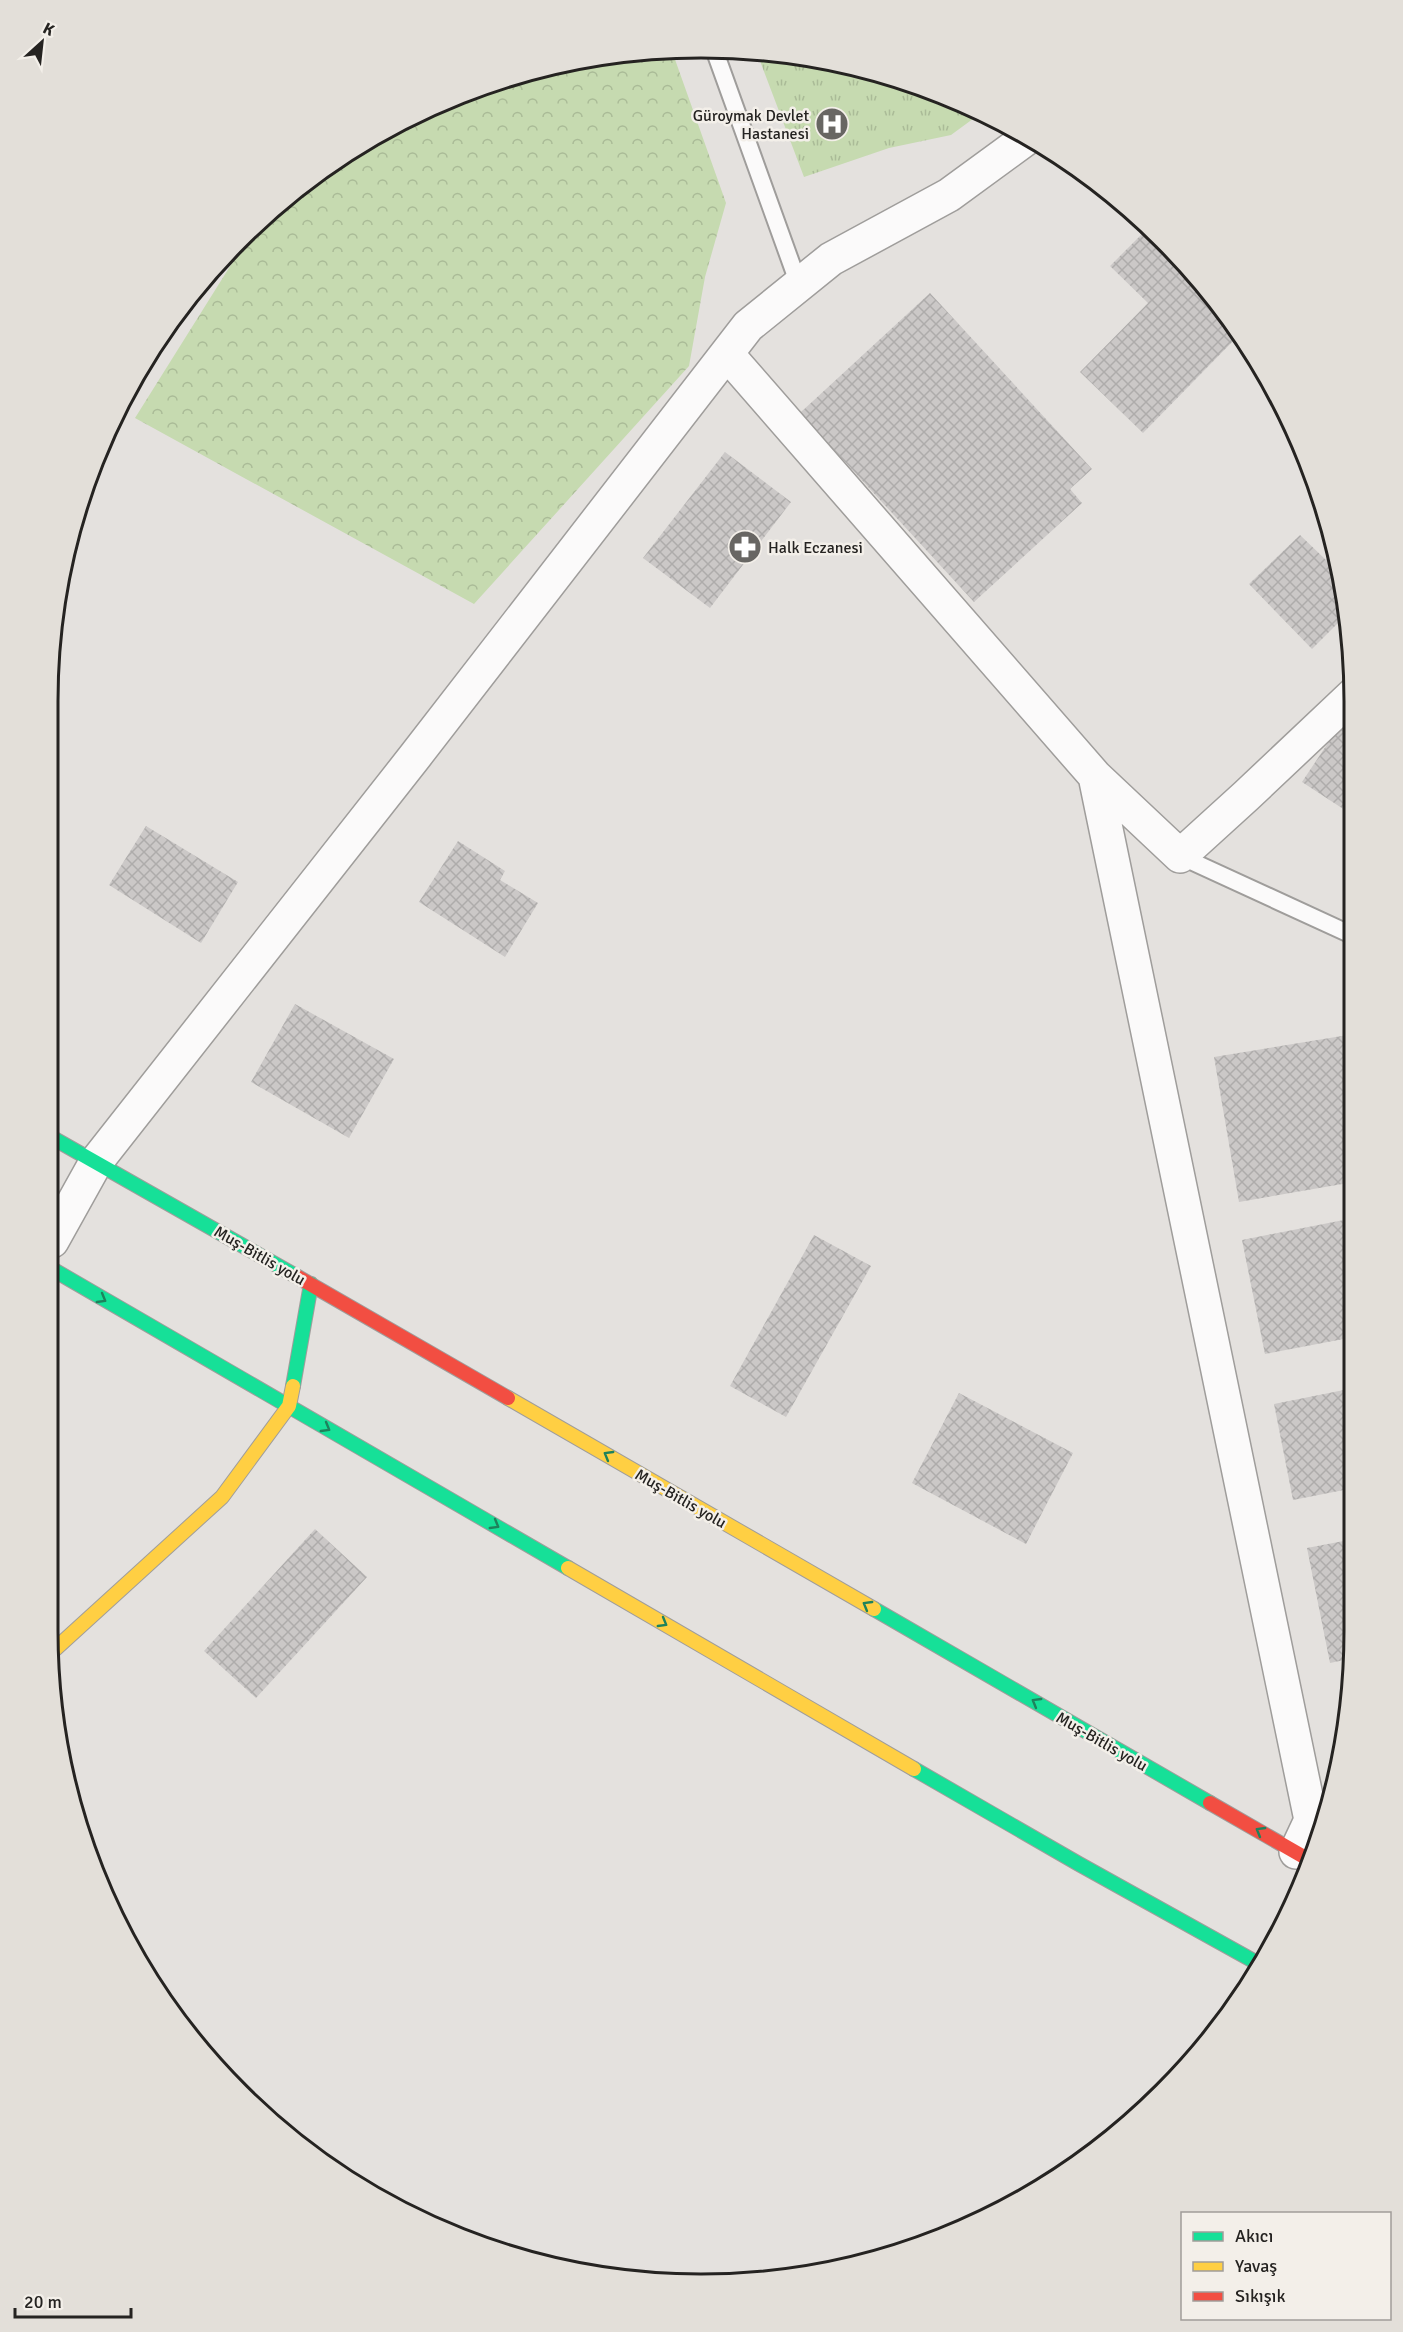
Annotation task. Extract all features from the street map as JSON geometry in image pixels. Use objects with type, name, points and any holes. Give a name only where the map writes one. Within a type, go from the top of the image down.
[{"type":"main road","name":"Muş-Bitlis yolu","points":[[58,1141],[311,1284],[1303,1856]]},
{"type":"main road","points":[[58,1272],[1079,1864],[1253,1961]]},
{"type":"main road","points":[[59,1646],[222,1497],[289,1406],[311,1284]]},
{"type":"street","points":[[58,1230],[96,1162],[417,754],[748,326],[831,259],[949,195],[1020,143]]},
{"type":"street","points":[[727,354],[1095,776],[1180,856],[1345,702]]},
{"type":"street","points":[[1095,776],[1319,1811]]},
{"type":"lane","points":[[718,59],[799,285]]},
{"type":"lane","points":[[1180,856],[1345,932]]},
{"type":"green space","points":[[675,59],[726,203],[705,277],[689,366],[474,604],[135,418],[232,263],[278,218],[344,167],[417,125],[455,107],[495,93],[535,80],[576,71],[618,64]]},
{"type":"green space","points":[[760,62],[827,71],[868,80],[948,107],[973,119],[951,135],[889,148],[804,177]]},
{"type":"building","points":[[1142,234],[1185,278],[1234,341],[1143,433],[1080,372],[1148,303],[1110,266]]},
{"type":"building","points":[[930,293],[1092,469],[1070,489],[1082,503],[974,602],[800,413]]},
{"type":"building","points":[[725,452],[791,502],[710,608],[643,558]]},
{"type":"building","points":[[1300,535],[1326,560],[1328,558],[1339,622],[1312,649],[1249,584]]},
{"type":"building","points":[[1345,718],[1345,810],[1302,782]]},
{"type":"building","points":[[146,826],[238,882],[201,943],[109,885]]},
{"type":"building","points":[[458,841],[505,871],[500,880],[538,903],[505,957],[419,902]]},
{"type":"building","points":[[295,1004],[394,1059],[349,1138],[251,1082]]},
{"type":"building","points":[[1345,1035],[1345,1184],[1239,1202],[1214,1057]]},
{"type":"building","points":[[1345,1220],[1345,1339],[1265,1354],[1242,1240]]},
{"type":"building","points":[[814,1235],[871,1266],[786,1417],[730,1386]]},
{"type":"building","points":[[1345,1390],[1345,1490],[1293,1500],[1274,1404]]},
{"type":"building","points":[[959,1393],[1073,1453],[1026,1544],[912,1483]]},
{"type":"building","points":[[315,1529],[367,1577],[256,1698],[204,1651]]},
{"type":"building","points":[[1345,1541],[1344,1660],[1330,1663],[1307,1548]]},
{"type":"traffic: fast","points":[[58,1141],[296,1276]]},
{"type":"traffic: fast","points":[[58,1272],[568,1568]]},
{"type":"traffic: fast","points":[[293,1386],[311,1284]]},
{"type":"traffic: fast","points":[[874,1609],[1210,1803]]},
{"type":"traffic: fast","points":[[914,1769],[1253,1961]]},
{"type":"traffic: slow","points":[[59,1646],[222,1497],[289,1406],[293,1386]]},
{"type":"traffic: slow","points":[[508,1398],[874,1609]]},
{"type":"traffic: slow","points":[[568,1568],[914,1769]]},
{"type":"traffic: jam","points":[[296,1276],[508,1398]]},
{"type":"traffic: jam","points":[[1210,1803],[1303,1857]]},
{"type":"place","name":"Güroymak Devlet Hastanesi","points":[[832,124]]},
{"type":"place","name":"Halk Eczanesi","points":[[745,547]]}]
